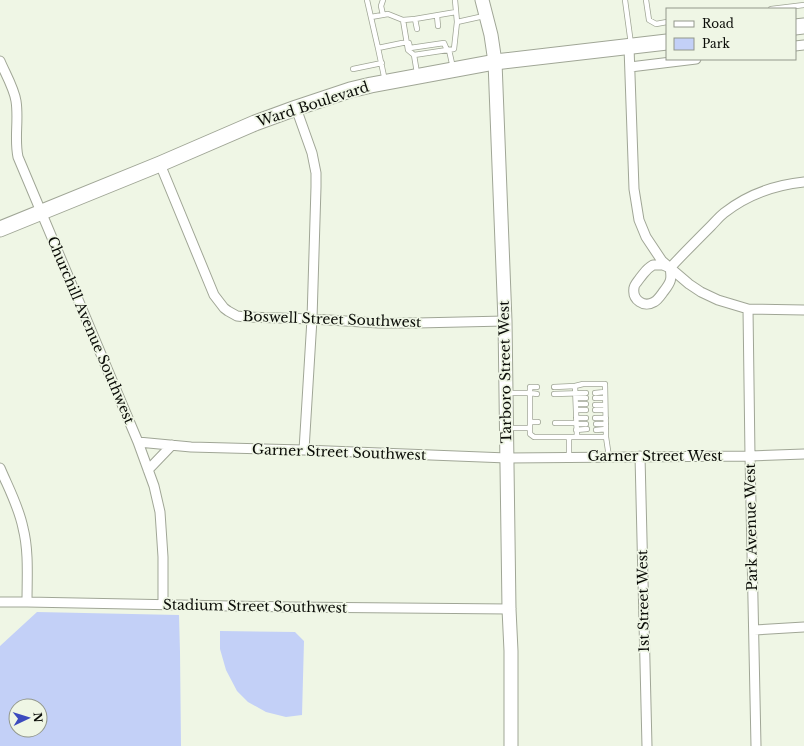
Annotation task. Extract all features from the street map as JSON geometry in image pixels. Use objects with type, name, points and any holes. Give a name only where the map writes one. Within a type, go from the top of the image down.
[{"type":"main road","name":"Tarboro Street West","points":[[482,0],[492,35],[495,62],[505,321],[509,609],[511,651],[511,746]]},
{"type":"main road","name":"Ward Boulevard","points":[[0,229],[160,164],[255,123],[350,90],[385,82],[495,62],[666,42]]},
{"type":"street","points":[[630,47],[634,189],[640,220],[646,237],[662,261],[689,284],[718,300],[748,309],[804,310]]},
{"type":"street","points":[[630,67],[688,60]]},
{"type":"street","name":"Churchill Avenue Southwest","points":[[0,61],[16,100],[16,146],[18,157],[138,442],[154,486],[160,512],[163,557],[163,604]]},
{"type":"street","points":[[296,108],[312,153],[316,173],[312,319],[304,450]]},
{"type":"street","name":"Boswell Street Southwest","points":[[160,164],[214,295],[224,308],[233,314],[246,317],[379,323],[505,321]]},
{"type":"street","points":[[670,268],[702,235],[737,204],[758,193],[777,186],[804,182]]},
{"type":"street","points":[[656,264],[670,268],[670,284],[655,302],[650,304],[642,304],[637,300],[634,287],[647,268],[656,264]]},
{"type":"street","name":"Park Avenue West","points":[[748,309],[756,746]]},
{"type":"street","name":"Garner Street Southwest","points":[[138,442],[191,447],[507,458]]},
{"type":"street","points":[[148,470],[172,445]]},
{"type":"street","name":"Garner Street West","points":[[507,458],[750,456],[804,454]]},
{"type":"street","name":"1st Street West","points":[[640,456],[647,746]]},
{"type":"street","points":[[0,468],[19,512],[23,528],[27,566],[27,602]]},
{"type":"street","name":"Stadium Street Southwest","points":[[0,602],[509,609]]},
{"type":"street","points":[[754,630],[804,628]]},
{"type":"lane","points":[[367,0],[372,17],[385,82]]},
{"type":"lane","points":[[383,0],[381,6],[383,15]]},
{"type":"lane","points":[[414,55],[454,49],[457,22],[455,0]]},
{"type":"lane","points":[[625,0],[630,47]]},
{"type":"lane","points":[[646,0],[649,20],[656,24],[666,22]]},
{"type":"lane","points":[[779,8],[804,5]]},
{"type":"lane","points":[[372,17],[388,14],[403,20],[456,12]]},
{"type":"lane","points":[[457,22],[486,15]]},
{"type":"lane","points":[[437,16],[438,26]]},
{"type":"lane","points":[[415,19],[417,29]]},
{"type":"lane","points":[[403,20],[408,50],[414,55],[417,76]]},
{"type":"lane","points":[[406,37],[408,38],[410,48],[420,45],[441,42],[444,43],[453,70]]},
{"type":"lane","points":[[378,48],[407,42]]},
{"type":"lane","points":[[420,45],[421,54]]},
{"type":"lane","points":[[353,69],[382,63]]},
{"type":"lane","points":[[554,387],[583,384],[605,384],[606,437],[609,457]]},
{"type":"lane","points":[[575,386],[577,437]]},
{"type":"lane","points":[[537,387],[530,387],[530,434],[534,437],[606,437]]},
{"type":"lane","points":[[595,393],[605,392]]},
{"type":"lane","points":[[506,393],[537,394]]},
{"type":"lane","points":[[554,394],[586,396]]},
{"type":"lane","points":[[595,398],[605,398]]},
{"type":"lane","points":[[576,404],[586,404]]},
{"type":"lane","points":[[595,405],[605,405]]},
{"type":"lane","points":[[576,410],[586,410]]},
{"type":"lane","points":[[595,410],[605,410]]},
{"type":"lane","points":[[576,423],[586,418]]},
{"type":"lane","points":[[596,418],[606,418]]},
{"type":"lane","points":[[506,428],[530,425],[538,422]]},
{"type":"lane","points":[[555,423],[576,423],[586,427]]},
{"type":"lane","points":[[596,424],[606,427]]},
{"type":"lane","points":[[596,430],[606,427]]},
{"type":"lane","points":[[569,437],[569,457]]},
{"type":"green space","points":[[37,612],[179,615],[181,746],[0,746],[0,646]]},
{"type":"green space","points":[[220,631],[295,632],[304,641],[302,715],[286,717],[266,712],[248,702],[237,691],[226,670],[220,649]]}]
